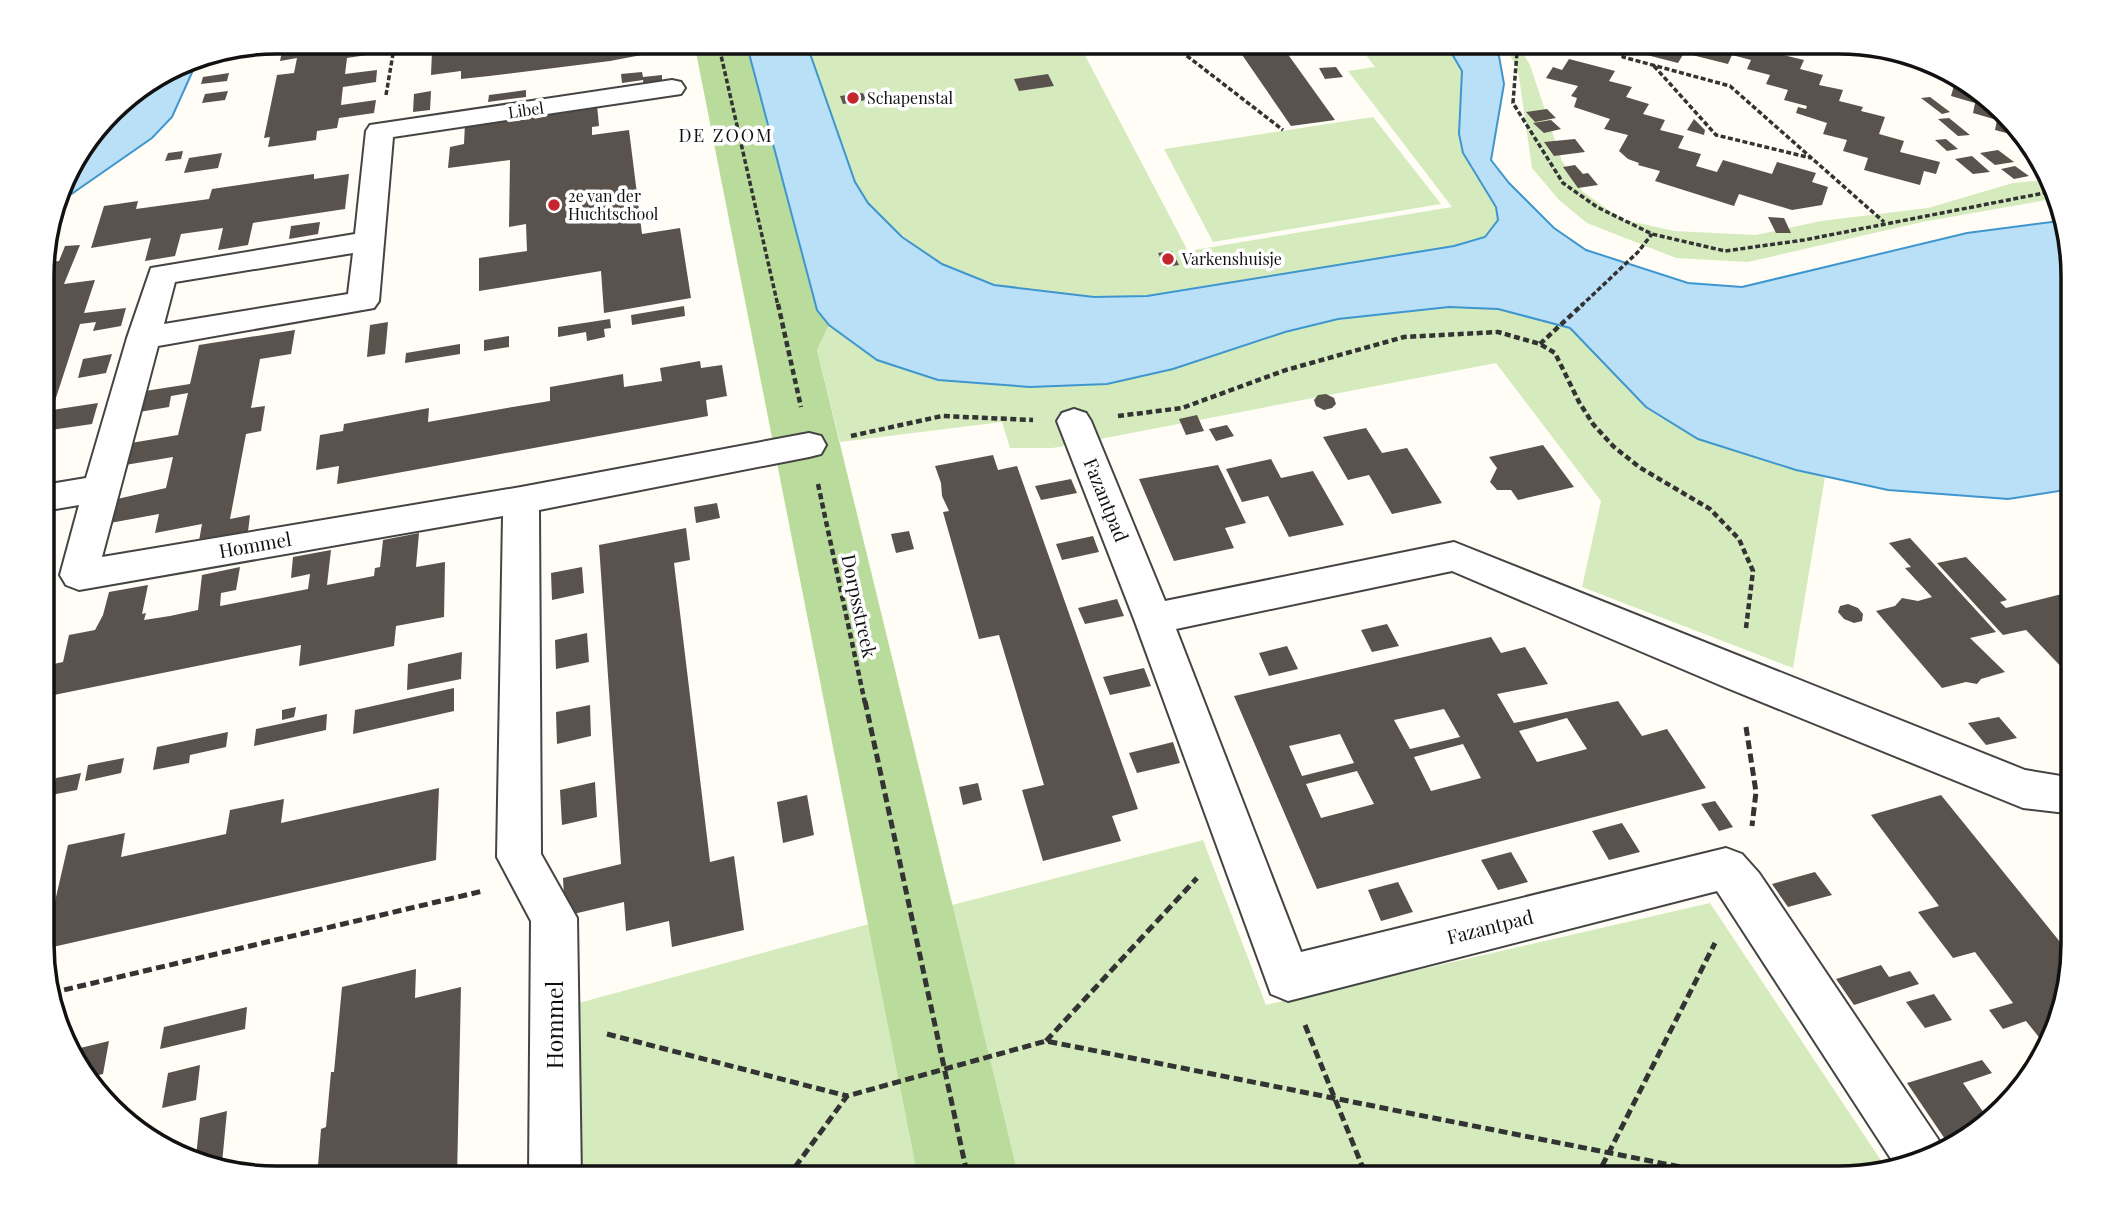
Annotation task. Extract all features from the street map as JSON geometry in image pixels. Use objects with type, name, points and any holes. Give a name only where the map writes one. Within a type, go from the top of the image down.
[{"type":"street","name":"Libel","points":[[380,131],[672,88]]},
{"type":"street","points":[[143,338],[363,301],[380,131]]},
{"type":"street","points":[[54,496],[101,488],[162,275],[370,241]]},
{"type":"street","name":"Fazantpad","points":[[1074,421],[1153,619],[1288,978],[1726,868],[1743,888],[1916,1151]]},
{"type":"street","name":"Hommel","points":[[101,488],[79,575],[521,500],[809,445]]},
{"type":"street","name":"Hommel","points":[[521,500],[519,857],[554,918],[555,1166]]},
{"type":"street","points":[[1153,619],[1454,556],[1741,676],[2023,789],[2060,796]]},
{"type":"path","points":[[1185,54],[1283,130]]},
{"type":"path","points":[[1517,54],[1513,103],[1563,183],[1597,207],[1652,234],[1725,251],[1804,240],[2045,193]]},
{"type":"path","points":[[1625,54],[1623,57],[1730,86],[1884,223]]},
{"type":"path","points":[[380,131],[393,55]]},
{"type":"path","name":"Dorpsstreek","points":[[721,55],[809,445],[965,1166]]},
{"type":"path","points":[[1652,64],[1716,135],[1812,158]]},
{"type":"path","points":[[1540,344],[1638,252],[1652,234]]},
{"type":"path","points":[[809,445],[942,416],[1074,421],[1182,408],[1286,370],[1404,337],[1498,332],[1540,344],[1555,353],[1593,424],[1613,446],[1639,467],[1710,509],[1739,539],[1753,571],[1741,676],[1742,708],[1756,792],[1743,888],[1602,1165]]},
{"type":"path","points":[[1046,1041],[1234,838]]},
{"type":"path","points":[[60,991],[532,879]]},
{"type":"path","points":[[1288,978],[1332,1097],[1362,1165]]},
{"type":"path","points":[[555,1020],[847,1096],[1046,1041],[1673,1165]]},
{"type":"path","points":[[796,1166],[847,1096]]},
{"type":"green space","points":[[1085,54],[1188,251],[1452,207],[1348,71],[1375,67],[1365,54],[1452,54],[1462,71],[1459,134],[1463,153],[1496,207],[1498,220],[1485,237],[1454,246],[1147,296],[1094,297],[994,285],[942,264],[902,237],[868,203],[855,182],[810,55]]},
{"type":"green space","points":[[1510,54],[1523,54],[1530,65],[1562,161],[1582,191],[1621,219],[1674,231],[1756,235],[1821,221],[1928,208],[2013,183],[2039,181],[2047,200],[1922,222],[1748,262],[1676,258],[1587,223],[1559,200],[1532,168],[1518,70]]},
{"type":"green space","points":[[697,55],[749,55],[817,310],[829,325],[817,350],[1016,1166],[916,1166]]},
{"type":"green space","points":[[1373,117],[1441,204],[1213,242],[1164,149]]},
{"type":"green space","points":[[1449,307],[1498,309],[1570,328],[1646,407],[1698,439],[1825,477],[1793,668],[1582,587],[1601,501],[1496,363],[1053,448],[1010,448],[1002,422],[840,442],[817,350],[829,325],[877,360],[938,380],[1030,387],[1107,384],[1173,369],[1285,332],[1338,319]]},
{"type":"green space","points":[[1203,840],[1266,1005],[1710,903],[1881,1161],[1853,1165],[1016,1166],[952,905]]},
{"type":"green space","points":[[869,924],[916,1166],[582,1166],[575,1004]]},
{"type":"water","points":[[1452,54],[1497,54],[1504,84],[1491,160],[1509,183],[1554,228],[1586,250],[1688,283],[1742,287],[1967,233],[2054,222],[2060,262],[2060,491],[2008,499],[1888,490],[1796,470],[1698,439],[1646,407],[1570,328],[1498,309],[1449,307],[1338,319],[1285,332],[1173,369],[1107,384],[1030,387],[938,380],[877,360],[829,325],[817,310],[749,55],[810,55],[855,182],[868,203],[902,237],[942,264],[994,285],[1094,297],[1147,296],[1454,246],[1485,237],[1498,220],[1496,207],[1463,153],[1459,134],[1462,71]]},
{"type":"water","points":[[193,71],[172,117],[152,138],[69,195],[84,165],[119,119],[165,84]]},
{"type":"building","points":[[1242,54],[1288,54],[1335,120],[1291,126]]},
{"type":"building","points":[[1643,54],[1683,54],[1678,63]]},
{"type":"building","points":[[1688,54],[1779,54],[1804,60],[1800,69],[1823,75],[1819,85],[1843,90],[1839,101],[1863,107],[1861,111],[1885,117],[1879,134],[1904,141],[1900,152],[1940,162],[1936,174],[1924,171],[1920,185],[1864,170],[1868,158],[1843,151],[1847,140],[1823,134],[1827,123],[1796,113],[1798,107],[1806,109],[1807,106],[1784,100],[1788,90],[1766,84],[1770,75],[1747,69],[1751,60],[1732,55],[1728,64]]},
{"type":"building","points":[[281,55],[367,55],[347,58],[345,74],[377,70],[376,82],[343,87],[341,105],[376,100],[374,113],[339,118],[337,128],[317,131],[316,140],[268,147],[270,137],[264,138],[277,75],[294,73],[297,58],[280,61]]},
{"type":"building","points":[[432,55],[643,55],[461,79],[461,71],[431,75]]},
{"type":"building","points":[[1569,59],[1615,71],[1609,81],[1632,87],[1626,97],[1649,104],[1643,114],[1665,120],[1660,130],[1684,136],[1678,148],[1701,154],[1696,166],[1717,172],[1723,160],[1772,174],[1777,162],[1816,173],[1812,182],[1828,187],[1822,205],[1792,210],[1739,194],[1734,206],[1655,181],[1660,171],[1638,165],[1639,163],[1628,159],[1619,151],[1628,135],[1604,129],[1610,119],[1574,107],[1577,98],[1571,96],[1578,86],[1546,78],[1553,67],[1562,70]]},
{"type":"building","points":[[1336,67],[1343,77],[1325,79],[1319,68]]},
{"type":"building","points":[[642,72],[643,77],[662,75],[662,84],[644,87],[643,80],[622,83],[621,74]]},
{"type":"building","points":[[229,73],[227,81],[201,84],[203,77]]},
{"type":"building","points":[[1048,74],[1054,86],[1019,91],[1014,79]]},
{"type":"building","points":[[1954,86],[1974,100],[1997,120],[1973,113],[1975,103],[1951,96]]},
{"type":"building","points":[[526,90],[526,97],[488,102],[489,95]]},
{"type":"building","points":[[228,91],[225,100],[202,103],[205,94]]},
{"type":"building","points":[[431,91],[430,110],[413,112],[414,94]]},
{"type":"building","name":"Schapenstal","points":[[863,93],[866,100],[843,104],[840,96]]},
{"type":"building","points":[[1930,97],[1950,112],[1942,114],[1921,98]]},
{"type":"building","points":[[597,105],[599,126],[592,127],[592,135],[629,130],[642,234],[680,228],[691,298],[604,313],[601,271],[479,291],[479,258],[527,251],[526,224],[509,227],[510,160],[448,168],[450,147],[464,144],[465,123]]},
{"type":"building","points":[[1547,109],[1556,118],[1535,122],[1526,112]]},
{"type":"building","points":[[1949,118],[1970,135],[1958,136],[1938,119]]},
{"type":"building","points":[[1694,119],[1705,130],[1704,135],[1687,130]]},
{"type":"building","points":[[1551,120],[1561,129],[1544,133],[1533,123]]},
{"type":"building","points":[[1997,120],[2009,134],[1995,130]]},
{"type":"building","points":[[1575,139],[1585,152],[1554,156],[1544,142]]},
{"type":"building","points":[[1946,139],[1958,149],[1947,151],[1935,140]]},
{"type":"building","points":[[1998,150],[2014,162],[1995,165],[1980,153]]},
{"type":"building","points":[[183,151],[181,159],[165,161],[168,153]]},
{"type":"building","points":[[222,153],[218,168],[184,173],[189,158]]},
{"type":"building","points":[[1972,156],[1990,172],[1973,174],[1955,159]]},
{"type":"building","points":[[1575,165],[1583,174],[1588,173],[1598,185],[1578,188],[1563,167]]},
{"type":"building","points":[[2015,166],[2029,176],[2014,179],[2001,169]]},
{"type":"building","points":[[314,174],[314,179],[349,174],[345,209],[253,223],[248,245],[218,250],[223,228],[181,234],[175,256],[145,261],[151,238],[91,248],[104,206],[138,201],[136,209],[209,199],[212,189]]},
{"type":"building","points":[[1768,217],[1784,218],[1791,233],[1776,233]]},
{"type":"building","points":[[320,222],[318,234],[289,239],[291,226]]},
{"type":"building","points":[[80,245],[64,284],[95,280],[84,313],[126,308],[121,326],[93,331],[96,322],[80,324],[54,404],[55,262],[59,261],[65,246]]},
{"type":"building","name":"Varkenshuisje","points":[[1172,251],[1179,265],[1165,267],[1158,253]]},
{"type":"building","points":[[684,306],[685,316],[632,325],[631,315]]},
{"type":"building","points":[[610,319],[611,328],[604,329],[605,337],[587,341],[586,332],[558,337],[558,327]]},
{"type":"building","points":[[388,322],[385,354],[367,357],[370,325]]},
{"type":"building","points":[[295,330],[291,354],[260,359],[251,408],[265,406],[261,431],[246,434],[230,519],[250,515],[248,532],[199,541],[202,524],[155,533],[159,514],[110,523],[117,499],[166,488],[173,457],[125,465],[131,443],[178,435],[188,393],[171,396],[169,407],[139,412],[145,391],[190,384],[199,345]]},
{"type":"building","points":[[509,336],[509,347],[484,351],[484,340]]},
{"type":"building","points":[[460,344],[460,354],[405,363],[406,353]]},
{"type":"building","points":[[112,354],[106,373],[78,378],[83,359]]},
{"type":"building","points":[[700,361],[701,368],[722,365],[727,396],[706,400],[708,416],[337,484],[339,466],[316,470],[320,435],[343,431],[344,424],[429,408],[428,422],[550,401],[550,387],[623,374],[624,387],[662,381],[660,368]]},
{"type":"building","points":[[1326,394],[1334,398],[1336,404],[1324,410],[1316,406],[1314,400],[1318,395]]},
{"type":"building","points":[[98,403],[92,424],[54,430],[54,410]]},
{"type":"building","points":[[1197,415],[1204,431],[1186,435],[1179,419]]},
{"type":"building","points":[[1227,425],[1234,436],[1216,441],[1209,429]]},
{"type":"building","points":[[1366,428],[1382,453],[1407,448],[1442,503],[1392,514],[1369,475],[1348,480],[1323,437]]},
{"type":"building","points":[[1543,445],[1574,487],[1518,500],[1511,490],[1497,490],[1490,482],[1497,468],[1489,457]]},
{"type":"building","points":[[993,455],[998,470],[1017,466],[1138,809],[1112,816],[1121,841],[1043,861],[1022,790],[1044,785],[999,635],[979,639],[943,512],[949,511],[942,496],[935,466]]},
{"type":"building","points":[[1271,459],[1281,478],[1313,471],[1344,525],[1289,537],[1268,496],[1242,502],[1226,469]]},
{"type":"building","points":[[1218,465],[1246,523],[1225,528],[1234,548],[1174,561],[1139,479]]},
{"type":"building","points":[[1071,479],[1077,493],[1041,500],[1035,486]]},
{"type":"building","points":[[717,503],[720,518],[696,523],[694,507]]},
{"type":"building","points":[[686,528],[690,560],[674,563],[710,862],[734,856],[744,930],[672,947],[669,921],[626,931],[624,902],[565,916],[563,878],[621,864],[599,545]]},
{"type":"building","points":[[909,531],[914,549],[896,553],[891,534]]},
{"type":"building","points":[[419,533],[416,567],[445,562],[444,617],[396,626],[394,646],[299,666],[301,645],[54,695],[54,664],[63,662],[69,635],[95,630],[103,615],[109,592],[148,585],[142,614],[146,613],[144,620],[170,616],[198,610],[202,575],[240,567],[236,590],[221,593],[220,606],[308,589],[310,574],[291,578],[293,557],[331,550],[327,585],[374,576],[375,568],[380,567],[383,540]]},
{"type":"building","points":[[1093,536],[1099,552],[1062,560],[1056,544]]},
{"type":"building","points":[[1910,538],[1996,632],[1970,638],[2005,672],[1981,679],[1977,684],[1966,682],[1942,688],[1876,611],[1895,606],[1902,598],[1918,601],[1932,597],[1905,568],[1911,567],[1889,543]]},
{"type":"building","points":[[1966,557],[2007,600],[2000,602],[2006,608],[2060,594],[2060,666],[2026,630],[2003,635],[1937,563]]},
{"type":"building","points":[[582,567],[584,593],[552,600],[551,573]]},
{"type":"building","points":[[1117,599],[1124,616],[1085,624],[1078,608]]},
{"type":"building","points":[[1848,604],[1858,608],[1863,614],[1862,621],[1854,623],[1844,619],[1838,612],[1840,606]]},
{"type":"building","points":[[1387,624],[1399,646],[1372,652],[1361,630]]},
{"type":"building","points":[[587,633],[589,662],[556,669],[555,640]]},
{"type":"building","points":[[1491,637],[1501,653],[1525,647],[1548,684],[1497,694],[1514,723],[1618,701],[1642,736],[1667,729],[1706,788],[1317,889],[1234,696]],"holes":[[[1444,709],[1460,737],[1410,749],[1394,720]],[[1567,718],[1587,749],[1537,762],[1519,731]],[[1340,734],[1354,763],[1302,776],[1289,746]],[[1463,744],[1481,778],[1431,791],[1414,757]],[[1357,771],[1374,804],[1321,818],[1306,784]]]},
{"type":"building","points":[[1287,646],[1298,669],[1269,676],[1259,653]]},
{"type":"building","points":[[462,652],[461,679],[407,690],[408,664]]},
{"type":"building","points":[[1144,668],[1151,686],[1110,695],[1103,677]]},
{"type":"building","points":[[454,688],[454,711],[353,734],[355,710]]},
{"type":"building","points":[[590,705],[591,736],[557,744],[556,712]]},
{"type":"building","points":[[296,707],[294,717],[282,720],[282,710]]},
{"type":"building","points":[[327,714],[326,730],[254,746],[256,729]]},
{"type":"building","points":[[1999,717],[2017,738],[1986,745],[1968,723]]},
{"type":"building","points":[[228,732],[226,747],[190,755],[189,763],[153,770],[157,747]]},
{"type":"building","points":[[1173,742],[1180,763],[1137,773],[1129,753]]},
{"type":"building","points":[[124,758],[121,773],[85,781],[88,765]]},
{"type":"building","points":[[81,773],[77,790],[54,794],[56,778]]},
{"type":"building","points":[[595,782],[597,817],[562,825],[560,790]]},
{"type":"building","points":[[978,783],[982,800],[963,805],[959,787]]},
{"type":"building","points":[[439,788],[436,860],[54,947],[54,906],[68,845],[125,833],[121,857],[226,834],[230,810],[284,799],[281,823]]},
{"type":"building","points":[[807,795],[814,835],[783,843],[777,802]]},
{"type":"building","points":[[1941,795],[2060,942],[2056,987],[2040,1038],[2026,1021],[2003,1029],[1989,1010],[2013,1003],[1975,952],[1953,958],[1918,912],[1939,906],[1871,815]]},
{"type":"building","points":[[1715,801],[1733,827],[1719,831],[1701,804]]},
{"type":"building","points":[[1622,823],[1640,852],[1609,860],[1592,831]]},
{"type":"building","points":[[1511,852],[1528,882],[1498,890],[1481,860]]},
{"type":"building","points":[[1815,872],[1832,895],[1788,907],[1772,884]]},
{"type":"building","points":[[1398,882],[1413,912],[1381,921],[1368,890]]},
{"type":"building","points":[[1881,965],[1889,977],[1910,971],[1919,984],[1854,1005],[1836,979]]},
{"type":"building","points":[[416,969],[415,998],[461,987],[457,1166],[318,1166],[321,1129],[326,1127],[331,1072],[334,1072],[342,987]]},
{"type":"building","points":[[1934,994],[1952,1020],[1925,1028],[1906,1002]]},
{"type":"building","points":[[247,1007],[245,1029],[160,1049],[164,1027]]},
{"type":"building","points":[[109,1041],[103,1074],[98,1075],[81,1048]]},
{"type":"building","points":[[1982,1060],[1992,1073],[1963,1083],[1983,1112],[1945,1138],[1907,1083]]},
{"type":"building","points":[[200,1065],[196,1100],[162,1108],[168,1073]]},
{"type":"building","points":[[227,1111],[222,1159],[197,1151],[200,1118]]},
{"type":"place","name":"Schapenstal","points":[[853,98]]},
{"type":"place","name":"2e van der Huchtschool","points":[[554,205]]},
{"type":"place","name":"Varkenshuisje","points":[[1168,259]]},
{"type":"district","name":"DE ZOOM","points":[[726,136]]}]
